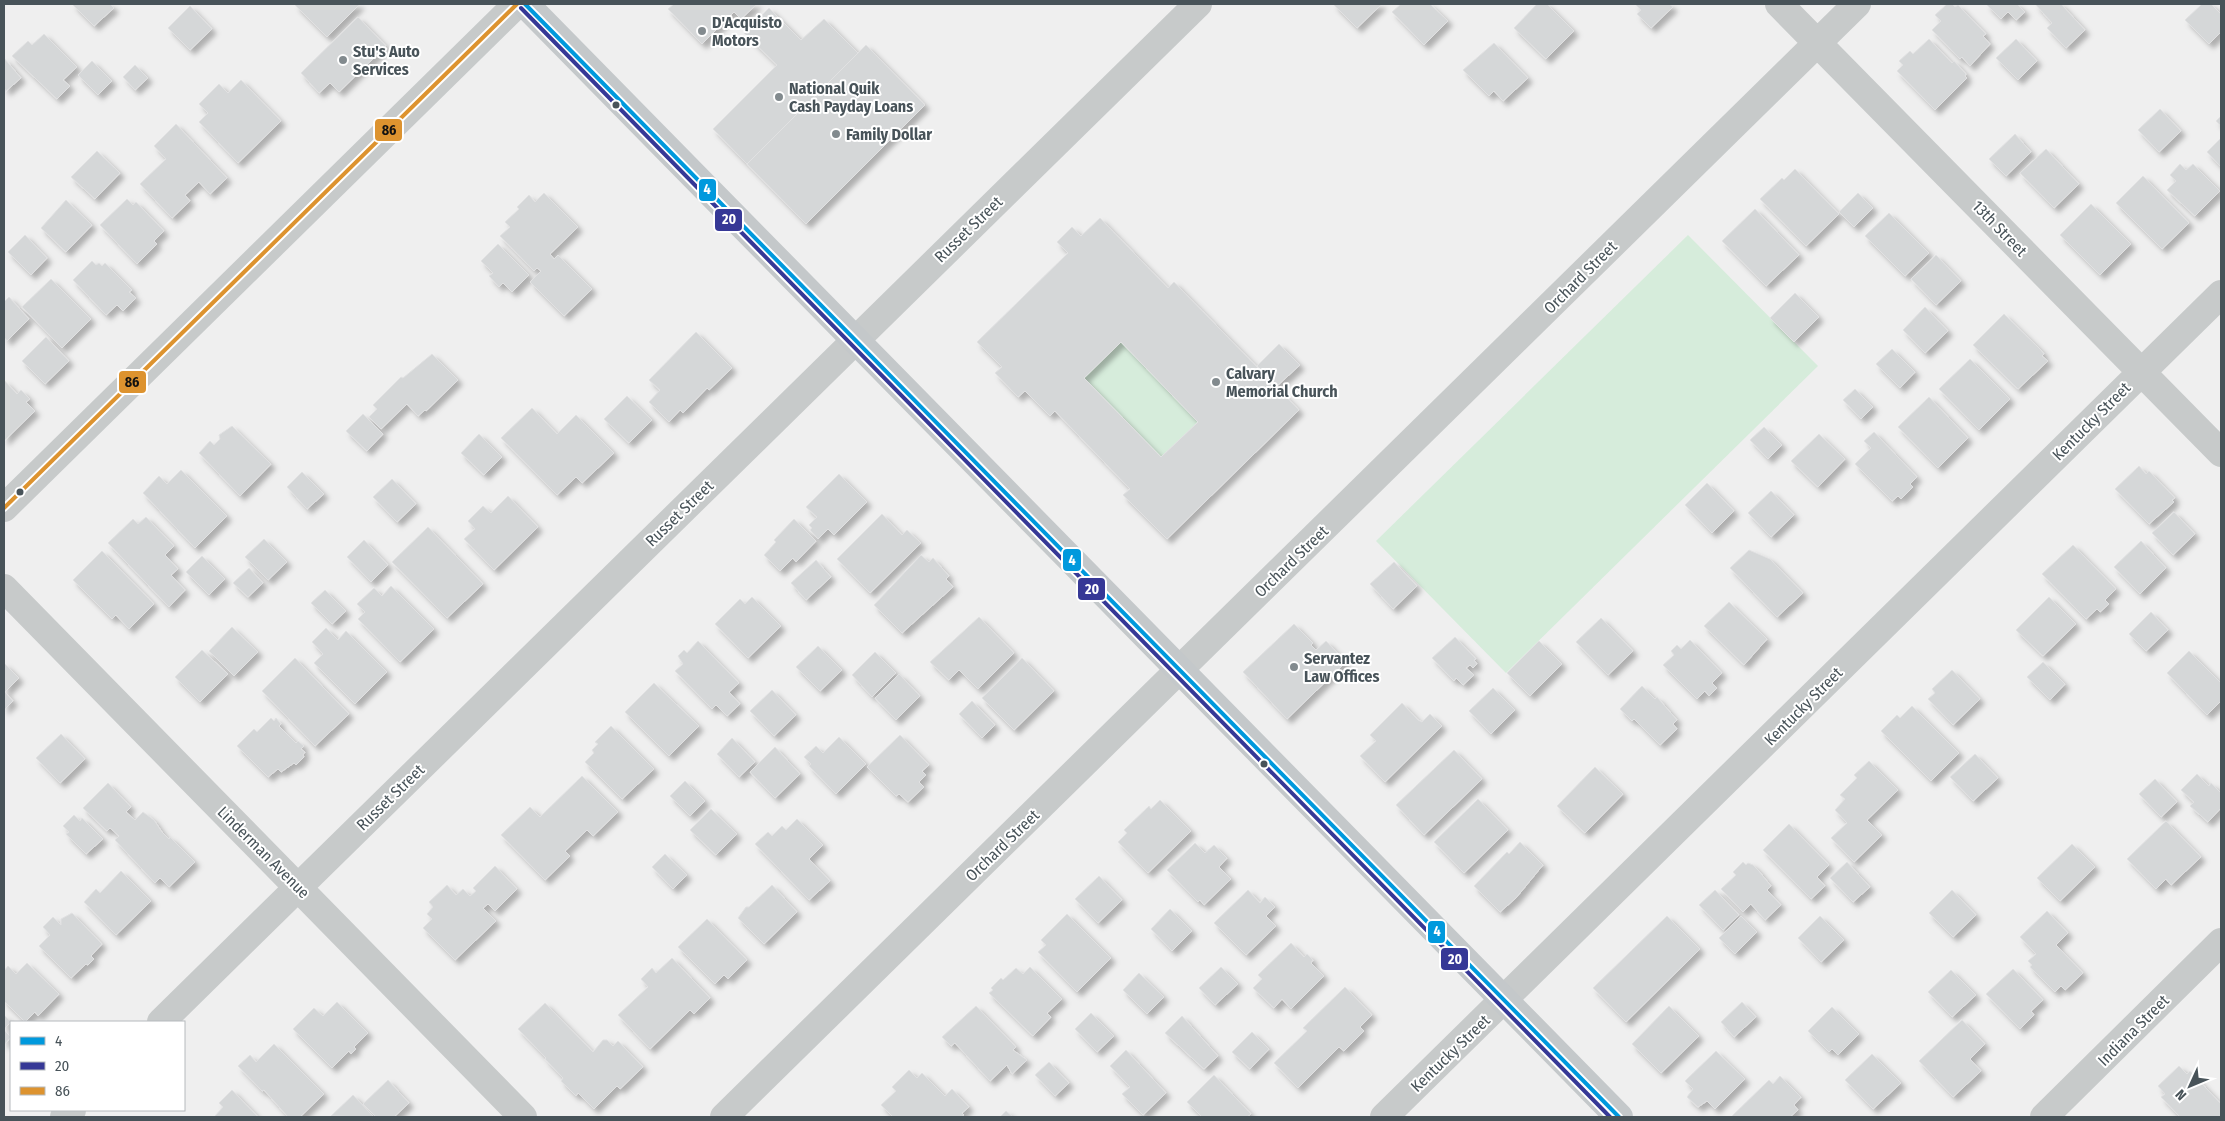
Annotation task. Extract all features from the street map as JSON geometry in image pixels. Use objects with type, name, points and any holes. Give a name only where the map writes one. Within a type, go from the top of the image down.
[{"type":"main road","points":[[526,4],[1619,1117]]},
{"type":"street","points":[[4,508],[517,4]]},
{"type":"street","name":"Russet Street","points":[[162,1021],[1198,4]]},
{"type":"street","name":"13th Street","points":[[1779,4],[2221,453]]},
{"type":"street","name":"Orchard Street","points":[[724,1117],[1857,4]]},
{"type":"street","name":"Kentucky Street","points":[[1384,1117],[2221,294]]},
{"type":"street","name":"Linderman Avenue","points":[[4,588],[523,1117]]},
{"type":"street","name":"Indiana Street","points":[[2044,1117],[2221,942]]},
{"type":"green space","points":[[1688,235],[1818,366],[1506,673],[1376,541]]},
{"type":"green space","points":[[1121,342],[1198,422],[1161,457],[1084,378]]},
{"type":"building","points":[[72,4],[110,4],[114,8],[94,26]]},
{"type":"building","points":[[296,4],[360,4],[327,37]]},
{"type":"building","name":"D'Acquisto Motors","points":[[674,4],[757,4],[741,19],[734,12],[702,44],[668,9]]},
{"type":"building","points":[[1333,4],[1382,4],[1357,28]]},
{"type":"building","points":[[1401,4],[1430,4],[1448,21],[1424,45],[1392,12]]},
{"type":"building","points":[[1537,4],[1547,4],[1574,31],[1546,59],[1514,28]]},
{"type":"building","points":[[1635,4],[1669,4],[1673,7],[1651,28],[1637,14],[1641,10]]},
{"type":"building","points":[[1947,4],[1952,4],[1955,7],[1958,5],[1986,34],[1983,36],[1990,44],[1970,66],[1962,57],[1960,59],[1932,30],[1941,21],[1935,15]]},
{"type":"building","points":[[1986,4],[2017,4],[2025,12],[2016,20],[2008,12],[2001,19]]},
{"type":"building","points":[[2035,4],[2061,4],[2085,30],[2066,48],[2047,28],[2052,23]]},
{"type":"building","points":[[2202,4],[2211,4],[2221,14],[2221,32],[2209,44],[2185,20]]},
{"type":"building","points":[[190,6],[212,29],[190,50],[168,28]]},
{"type":"building","name":"National Quik Cash Payday Loans","points":[[769,8],[801,40],[824,19],[858,53],[747,164],[713,129],[777,65],[744,33]]},
{"type":"building","name":"Stu's Auto Services","points":[[358,17],[386,46],[339,92],[330,83],[319,93],[301,73]]},
{"type":"building","points":[[44,34],[77,67],[63,80],[70,86],[57,99],[12,56],[28,41],[32,45]]},
{"type":"building","points":[[1929,39],[1952,63],[1954,61],[1966,74],[1967,78],[1935,110],[1897,71],[1903,65],[1899,61],[1910,51],[1913,54]]},
{"type":"building","points":[[2016,39],[2037,61],[2018,80],[1996,58]]},
{"type":"building","points":[[1494,43],[1528,78],[1503,101],[1494,91],[1489,96],[1463,70]]},
{"type":"building","name":"Family Dollar","points":[[866,45],[925,105],[806,224],[747,164]]},
{"type":"building","points":[[4,58],[21,78],[6,91],[4,88]]},
{"type":"building","points":[[92,61],[112,81],[98,95],[78,75]]},
{"type":"building","points":[[135,65],[148,78],[135,90],[123,77]]},
{"type":"building","points":[[241,80],[281,121],[238,163],[199,122],[208,113],[199,104],[219,84],[228,93]]},
{"type":"building","points":[[2160,109],[2181,131],[2159,152],[2138,130]]},
{"type":"building","points":[[2221,116],[2221,126],[2216,121]]},
{"type":"building","points":[[176,124],[227,178],[210,194],[199,182],[185,195],[190,201],[172,218],[140,184],[166,159],[154,146]]},
{"type":"building","points":[[2015,134],[2031,152],[2006,176],[1989,159]]},
{"type":"building","points":[[2221,138],[2221,167],[2207,152]]},
{"type":"building","points":[[2046,149],[2079,184],[2054,208],[2020,173]]},
{"type":"building","points":[[97,151],[120,173],[95,199],[71,177]]},
{"type":"building","points":[[2180,164],[2186,170],[2193,164],[2220,191],[2195,216],[2167,190],[2176,181],[2170,175]]},
{"type":"building","points":[[1795,169],[1839,214],[1806,246],[1760,199],[1782,178],[1784,180]]},
{"type":"building","points":[[2143,176],[2189,223],[2162,249],[2116,203]]},
{"type":"building","points":[[544,193],[578,227],[550,254],[554,259],[558,255],[592,289],[564,316],[530,282],[541,271],[537,268],[534,271],[500,236],[510,227],[505,222],[519,209],[517,207],[529,195],[535,202]]},
{"type":"building","points":[[1858,193],[1873,208],[1854,227],[1839,212]]},
{"type":"building","points":[[127,199],[133,205],[136,202],[164,231],[154,241],[157,244],[137,264],[100,225]]},
{"type":"building","points":[[66,200],[92,225],[66,252],[41,228]]},
{"type":"building","points":[[2091,204],[2131,244],[2100,275],[2060,235]]},
{"type":"building","points":[[1755,209],[1799,255],[1766,286],[1722,241]]},
{"type":"building","points":[[1889,213],[1929,253],[1905,276],[1865,236]]},
{"type":"building","name":"Calvary Memorial Church","points":[[1100,218],[1168,288],[1174,282],[1299,410],[1167,539],[1123,495],[1130,489],[1055,411],[1050,416],[1025,391],[1018,397],[995,373],[1002,367],[977,342],[1068,253],[1057,242],[1072,227],[1081,236]],"holes":[[[1121,342],[1198,422],[1161,457],[1084,378]]]},
{"type":"building","points":[[25,235],[47,258],[31,275],[8,252]]},
{"type":"building","points":[[498,244],[529,275],[512,292],[503,283],[499,287],[489,276],[493,273],[481,261]]},
{"type":"building","points":[[1936,255],[1961,281],[1936,305],[1911,279]]},
{"type":"building","points":[[92,261],[96,265],[99,263],[102,266],[105,263],[132,290],[129,292],[136,298],[123,311],[117,305],[106,315],[73,280]]},
{"type":"building","points":[[51,279],[91,319],[62,348],[22,307]]},
{"type":"building","points":[[1795,293],[1819,317],[1794,342],[1770,318]]},
{"type":"building","points":[[9,297],[29,319],[7,341],[4,337],[4,302]]},
{"type":"building","points":[[1925,307],[1948,331],[1925,353],[1903,330]]},
{"type":"building","points":[[2004,314],[2040,349],[2044,354],[2042,356],[2048,361],[2018,389],[1973,345]]},
{"type":"building","points":[[696,332],[732,368],[709,390],[707,388],[683,413],[680,410],[669,422],[649,402],[660,390],[649,380]]},
{"type":"building","points":[[46,337],[69,361],[45,384],[22,361]]},
{"type":"building","points":[[1279,344],[1300,365],[1277,386],[1257,366]]},
{"type":"building","points":[[1892,349],[1915,372],[1900,388],[1876,364]]},
{"type":"building","points":[[432,354],[458,380],[426,411],[418,416],[407,404],[381,429],[369,417],[377,409],[373,405],[401,377],[403,378]]},
{"type":"building","points":[[1970,359],[2010,399],[1979,430],[1939,389]]},
{"type":"building","points":[[4,380],[17,394],[21,390],[30,399],[26,402],[35,411],[4,441]]},
{"type":"building","points":[[1855,389],[1873,407],[1861,419],[1843,400]]},
{"type":"building","points":[[627,396],[652,420],[629,443],[604,419]]},
{"type":"building","points":[[1929,397],[1968,438],[1938,468],[1898,427]]},
{"type":"building","points":[[532,408],[557,434],[576,415],[614,453],[582,483],[576,477],[557,495],[501,438]]},
{"type":"building","points":[[363,414],[383,434],[367,451],[346,431]]},
{"type":"building","points":[[232,426],[271,464],[240,496],[199,453],[210,441],[214,445],[220,439],[219,435]]},
{"type":"building","points":[[1764,427],[1782,445],[1768,459],[1750,440]]},
{"type":"building","points":[[1874,432],[1917,477],[1910,484],[1913,487],[1901,499],[1898,496],[1892,501],[1855,464],[1871,448],[1864,441]]},
{"type":"building","points":[[479,434],[502,457],[484,475],[461,453]]},
{"type":"building","points":[[1819,434],[1845,459],[1818,487],[1791,461]]},
{"type":"building","points":[[2139,466],[2146,474],[2149,471],[2175,498],[2172,500],[2174,502],[2149,524],[2115,489]]},
{"type":"building","points":[[181,470],[227,516],[195,548],[143,493],[159,476],[167,484]]},
{"type":"building","points":[[302,472],[324,494],[307,509],[287,487]]},
{"type":"building","points":[[839,474],[867,502],[834,535],[828,529],[818,539],[810,530],[812,528],[809,525],[817,517],[806,507]]},
{"type":"building","points":[[392,479],[416,504],[397,522],[373,497]]},
{"type":"building","points":[[1707,483],[1734,511],[1712,533],[1685,505]]},
{"type":"building","points":[[1771,491],[1794,515],[1771,537],[1748,513]]},
{"type":"building","points":[[508,496],[538,527],[494,570],[464,539],[475,529],[468,521],[483,506],[491,513]]},
{"type":"building","points":[[2174,512],[2195,534],[2173,555],[2152,533]]},
{"type":"building","points":[[882,514],[902,535],[907,530],[921,543],[870,593],[837,559]]},
{"type":"building","points":[[146,517],[174,546],[165,555],[178,569],[171,575],[185,590],[169,607],[108,543],[133,519],[138,524]]},
{"type":"building","points":[[794,519],[816,541],[796,562],[793,558],[780,571],[764,555],[776,542],[774,540]]},
{"type":"building","points":[[428,527],[483,584],[447,618],[392,562]]},
{"type":"building","points":[[264,539],[287,562],[268,580],[245,557]]},
{"type":"building","points":[[364,540],[388,565],[371,582],[347,557]]},
{"type":"building","points":[[2141,541],[2166,568],[2140,594],[2114,567]]},
{"type":"building","points":[[2073,545],[2116,589],[2105,600],[2109,604],[2100,612],[2097,609],[2086,619],[2042,574]]},
{"type":"building","points":[[1749,550],[1770,559],[1803,593],[1777,617],[1730,568]]},
{"type":"building","points":[[102,551],[154,604],[129,629],[116,615],[112,619],[73,580]]},
{"type":"building","points":[[921,555],[929,562],[933,558],[949,576],[946,579],[953,587],[902,633],[874,605]]},
{"type":"building","points":[[202,556],[225,579],[209,595],[186,572]]},
{"type":"building","points":[[816,560],[831,577],[806,600],[791,583]]},
{"type":"building","points":[[1394,562],[1417,586],[1393,609],[1370,584]]},
{"type":"building","points":[[249,568],[263,583],[248,597],[233,583]]},
{"type":"building","points":[[391,586],[434,629],[400,662],[358,619],[365,612],[357,604],[374,588],[382,596]]},
{"type":"building","points":[[325,590],[346,611],[332,624],[311,603]]},
{"type":"building","points":[[752,597],[781,626],[748,658],[715,624],[740,599],[745,604]]},
{"type":"building","points":[[2049,597],[2076,624],[2043,656],[2016,630]]},
{"type":"building","points":[[1729,602],[1767,639],[1744,665],[1704,626]]},
{"type":"building","points":[[2151,612],[2168,630],[2146,651],[2129,634]]},
{"type":"building","points":[[979,617],[1014,653],[978,689],[959,670],[949,680],[930,662]]},
{"type":"building","points":[[1601,618],[1633,651],[1608,675],[1576,642]]},
{"type":"building","name":"Servantez Law Offices","points":[[1294,624],[1313,643],[1311,645],[1316,650],[1326,641],[1346,662],[1287,719],[1243,672]]},
{"type":"building","points":[[232,627],[258,652],[234,676],[209,651]]},
{"type":"building","points":[[326,628],[338,640],[346,631],[387,672],[355,704],[314,663],[323,654],[312,642]]},
{"type":"building","points":[[1455,637],[1476,659],[1474,660],[1477,664],[1473,668],[1470,665],[1466,668],[1474,675],[1463,685],[1456,678],[1454,681],[1432,658]]},
{"type":"building","points":[[1690,640],[1722,673],[1712,683],[1717,688],[1709,696],[1705,691],[1697,699],[1663,665],[1674,655],[1671,651],[1677,645],[1681,649]]},
{"type":"building","points":[[698,641],[739,683],[729,692],[740,704],[727,716],[716,705],[712,709],[675,671],[683,664],[678,656],[684,650],[687,653]]},
{"type":"building","points":[[1539,641],[1562,664],[1530,696],[1507,673]]},
{"type":"building","points":[[818,646],[842,670],[820,691],[796,667]]},
{"type":"building","points":[[202,650],[228,674],[200,702],[175,677]]},
{"type":"building","points":[[2189,651],[2221,683],[2221,701],[2207,715],[2167,673]]},
{"type":"building","points":[[875,652],[896,673],[872,697],[852,675]]},
{"type":"building","points":[[295,658],[349,714],[315,746],[262,691]]},
{"type":"building","points":[[1022,658],[1054,691],[1014,730],[982,698]]},
{"type":"building","points":[[2043,662],[2065,684],[2050,700],[2027,677]]},
{"type":"building","points":[[4,663],[19,678],[5,692],[13,701],[4,710]]},
{"type":"building","points":[[1952,670],[1980,699],[1953,725],[1928,699],[1935,693],[1932,689]]},
{"type":"building","points":[[899,674],[920,696],[896,720],[875,698]]},
{"type":"building","points":[[654,683],[699,726],[669,756],[625,712]]},
{"type":"building","points":[[1642,686],[1655,699],[1657,697],[1677,720],[1673,724],[1677,729],[1660,745],[1634,719],[1632,721],[1620,709]]},
{"type":"building","points":[[1493,688],[1515,710],[1491,734],[1469,711]]},
{"type":"building","points":[[772,690],[796,715],[774,736],[750,711]]},
{"type":"building","points":[[972,701],[995,725],[982,738],[959,714]]},
{"type":"building","points":[[1402,703],[1418,720],[1422,722],[1430,714],[1442,726],[1385,782],[1360,756],[1376,741],[1370,735]]},
{"type":"building","points":[[1912,706],[1959,753],[1931,781],[1881,731],[1897,715],[1900,718]]},
{"type":"building","points":[[271,718],[274,721],[276,718],[281,724],[279,726],[296,743],[298,741],[304,746],[301,749],[305,752],[304,757],[296,765],[294,763],[281,772],[278,769],[268,777],[237,746],[254,729],[257,732]]},
{"type":"building","points":[[611,726],[654,769],[622,799],[585,762],[594,753],[592,750],[598,744],[595,742]]},
{"type":"building","points":[[61,734],[85,759],[60,783],[36,758]]},
{"type":"building","points":[[900,735],[929,765],[922,771],[926,775],[919,782],[924,787],[908,802],[899,794],[896,796],[867,767]]},
{"type":"building","points":[[839,737],[866,764],[836,794],[809,766],[811,764],[804,757],[816,746],[823,753]]},
{"type":"building","points":[[732,738],[755,762],[739,777],[717,754]]},
{"type":"building","points":[[775,747],[800,774],[775,798],[750,772]]},
{"type":"building","points":[[1454,750],[1482,779],[1424,835],[1396,805]]},
{"type":"building","points":[[1975,754],[1998,778],[1973,801],[1950,777]]},
{"type":"building","points":[[1869,761],[1898,790],[1867,820],[1882,835],[1854,862],[1831,838],[1847,823],[1835,810],[1845,799],[1840,795],[1857,778],[1854,775]]},
{"type":"building","points":[[1595,767],[1623,794],[1585,833],[1557,806]]},
{"type":"building","points":[[2197,774],[2209,786],[2211,783],[2221,793],[2221,808],[2208,822],[2190,806],[2194,802],[2181,790]]},
{"type":"building","points":[[582,776],[618,812],[593,836],[587,830],[565,851],[570,856],[545,880],[501,835],[530,807],[540,817]]},
{"type":"building","points":[[2155,779],[2177,802],[2161,817],[2139,794]]},
{"type":"building","points":[[685,781],[705,801],[690,816],[670,796]]},
{"type":"building","points":[[108,783],[131,807],[126,812],[135,820],[143,812],[154,820],[162,832],[169,839],[170,837],[195,862],[169,887],[160,878],[155,883],[115,840],[119,836],[110,828],[107,831],[83,808]]},
{"type":"building","points":[[1478,799],[1508,830],[1464,873],[1434,842]]},
{"type":"building","points":[[1160,800],[1191,831],[1148,873],[1118,842],[1127,833],[1124,830],[1149,806],[1151,809]]},
{"type":"building","points":[[711,809],[737,834],[716,855],[690,830]]},
{"type":"building","points":[[74,815],[80,821],[82,818],[103,839],[86,854],[66,834],[69,832],[63,826]]},
{"type":"building","points":[[797,819],[823,845],[809,859],[830,881],[809,900],[755,844],[768,832],[772,836],[782,826],[786,830]]},
{"type":"building","points":[[2166,821],[2201,857],[2171,885],[2166,879],[2156,889],[2127,859]]},
{"type":"building","points":[[1789,824],[1829,865],[1817,877],[1825,886],[1811,899],[1763,850]]},
{"type":"building","points":[[1520,842],[1543,865],[1516,898],[1500,912],[1474,886],[1507,852],[1509,854]]},
{"type":"building","points":[[1195,843],[1205,853],[1214,845],[1227,858],[1219,867],[1231,879],[1204,905],[1200,900],[1198,902],[1167,870]]},
{"type":"building","points":[[2072,844],[2095,867],[2060,901],[2037,878]]},
{"type":"building","points":[[665,854],[687,875],[673,889],[652,867]]},
{"type":"building","points":[[1743,862],[1746,865],[1748,863],[1753,865],[1758,870],[1771,886],[1767,890],[1781,905],[1765,920],[1751,904],[1743,912],[1721,889],[1736,875],[1733,872]]},
{"type":"building","points":[[1847,862],[1870,887],[1853,902],[1830,878]]},
{"type":"building","points":[[495,866],[517,889],[495,911],[488,904],[483,908],[496,921],[455,960],[423,928],[432,919],[427,914],[433,907],[429,902],[447,885],[456,895],[463,889],[470,896],[476,891],[473,888]]},
{"type":"building","points":[[121,871],[151,901],[116,935],[84,902],[96,889],[100,893]]},
{"type":"building","points":[[1099,876],[1122,900],[1098,923],[1075,899]]},
{"type":"building","points":[[772,885],[797,912],[764,944],[738,918],[746,907],[749,907]]},
{"type":"building","points":[[1248,890],[1260,903],[1265,897],[1275,907],[1266,916],[1276,926],[1246,955],[1214,923]]},
{"type":"building","points":[[1715,890],[1739,915],[1723,930],[1699,905]]},
{"type":"building","points":[[1952,890],[1976,915],[1953,937],[1929,913]]},
{"type":"building","points":[[1170,909],[1192,931],[1172,951],[1151,929]]},
{"type":"building","points":[[2047,911],[2068,933],[2056,945],[2083,973],[2065,990],[2061,986],[2055,992],[2030,967],[2032,965],[2028,961],[2036,954],[2020,937]]},
{"type":"building","points":[[72,913],[102,944],[91,956],[94,959],[71,978],[39,946],[50,935],[43,927],[53,917],[61,925],[61,919]]},
{"type":"building","points":[[1067,914],[1111,958],[1077,992],[1038,952],[1046,945],[1041,940]]},
{"type":"building","points":[[1667,916],[1700,949],[1626,1022],[1593,988]]},
{"type":"building","points":[[1741,916],[1757,932],[1735,954],[1719,938]]},
{"type":"building","points":[[1820,916],[1844,940],[1821,962],[1798,938]]},
{"type":"building","points":[[707,919],[747,960],[728,979],[724,975],[715,984],[678,947]]},
{"type":"building","points":[[1291,943],[1304,957],[1307,954],[1313,960],[1311,963],[1324,976],[1291,1009],[1282,999],[1274,1008],[1253,988],[1262,979],[1258,975]]},
{"type":"building","points":[[672,958],[710,998],[694,1014],[690,1010],[650,1049],[618,1015],[648,987],[641,979],[652,968],[656,973]]},
{"type":"building","points":[[27,963],[59,994],[38,1016],[35,1012],[26,1021],[4,1001],[4,971],[8,966],[16,974]]},
{"type":"building","points":[[1030,967],[1062,999],[1047,1013],[1051,1017],[1033,1036],[989,993],[993,990],[991,988],[1001,978],[1003,980],[1016,968],[1023,974]]},
{"type":"building","points":[[1221,967],[1238,984],[1215,1005],[1199,988]]},
{"type":"building","points":[[2013,969],[2043,1000],[2031,1011],[2034,1015],[2020,1029],[1986,994]]},
{"type":"building","points":[[1951,970],[1976,995],[1952,1017],[1928,992]]},
{"type":"building","points":[[1139,973],[1164,997],[1147,1014],[1123,990]]},
{"type":"building","points":[[1345,987],[1372,1015],[1360,1027],[1364,1031],[1344,1051],[1339,1047],[1298,1088],[1274,1063],[1307,1031],[1303,1028]]},
{"type":"building","points":[[337,1002],[368,1033],[354,1047],[356,1049],[351,1054],[349,1051],[332,1068],[293,1029],[314,1008],[323,1016]]},
{"type":"building","points":[[1742,1002],[1756,1017],[1734,1037],[1721,1022]]},
{"type":"building","points":[[545,1003],[593,1052],[603,1040],[607,1040],[613,1046],[618,1041],[643,1067],[620,1089],[617,1086],[594,1109],[578,1093],[576,1096],[561,1081],[563,1078],[518,1029]]},
{"type":"building","points":[[976,1006],[1016,1047],[1013,1050],[1027,1060],[1012,1074],[1007,1065],[990,1081],[955,1043],[951,1046],[942,1037]]},
{"type":"building","points":[[1669,1006],[1699,1036],[1661,1073],[1632,1044]]},
{"type":"building","points":[[1832,1007],[1859,1034],[1838,1055],[1832,1049],[1829,1052],[1808,1031]]},
{"type":"building","points":[[1091,1013],[1114,1036],[1097,1052],[1075,1029]]},
{"type":"building","points":[[4,1015],[10,1023],[4,1029]]},
{"type":"building","points":[[1182,1016],[1218,1056],[1204,1069],[1165,1033]]},
{"type":"building","points":[[1962,1020],[1985,1044],[1970,1059],[1981,1071],[1953,1097],[1919,1061]]},
{"type":"building","points":[[4,1030],[10,1038],[4,1045]]},
{"type":"building","points":[[1252,1032],[1269,1049],[1250,1069],[1232,1052]]},
{"type":"building","points":[[274,1044],[324,1094],[300,1117],[288,1117],[264,1090],[262,1091],[238,1066],[250,1055],[256,1062]]},
{"type":"building","points":[[1126,1050],[1166,1093],[1143,1115],[1122,1094],[1130,1087],[1110,1066]]},
{"type":"building","points":[[1716,1051],[1745,1079],[1715,1109],[1707,1101],[1698,1107],[1687,1097],[1693,1089],[1685,1081]]},
{"type":"building","points":[[1872,1054],[1901,1083],[1873,1109],[1845,1080]]},
{"type":"building","points":[[1049,1062],[1069,1083],[1055,1096],[1035,1075]]},
{"type":"building","points":[[2179,1066],[2187,1074],[2190,1071],[2221,1104],[2221,1117],[2180,1117],[2161,1097],[2165,1094],[2158,1086]]},
{"type":"building","points":[[909,1070],[917,1078],[922,1073],[945,1096],[952,1089],[969,1107],[962,1113],[964,1115],[961,1117],[893,1117],[881,1105],[896,1091],[892,1087]]},
{"type":"building","points":[[1214,1075],[1251,1114],[1247,1117],[1202,1117],[1187,1102]]},
{"type":"building","points":[[1780,1076],[1801,1097],[1794,1105],[1798,1110],[1790,1117],[1731,1117],[1769,1080],[1773,1084]]},
{"type":"building","points":[[388,1080],[409,1103],[394,1117],[376,1117],[363,1104]]},
{"type":"building","points":[[232,1090],[258,1117],[214,1117],[223,1107],[219,1103]]},
{"type":"building","points":[[353,1095],[374,1117],[331,1116]]},
{"type":"building","points":[[1006,1111],[1013,1117],[1000,1117]]},
{"type":"transit line","name":"86","points":[[4,508],[517,4]]},
{"type":"transit line","name":"4","points":[[525,4],[1619,1117]]},
{"type":"transit line","name":"20","points":[[521,8],[1610,1117]]},
{"type":"place","name":"D'Acquisto Motors","points":[[702,31]]},
{"type":"place","name":"Stu's Auto Services","points":[[343,60]]},
{"type":"place","name":"National Quik Cash Payday Loans","points":[[779,97]]},
{"type":"place","name":"Family Dollar","points":[[836,134]]},
{"type":"place","name":"Calvary Memorial Church","points":[[1216,382]]},
{"type":"place","name":"Servantez Law Offices","points":[[1294,667]]}]
